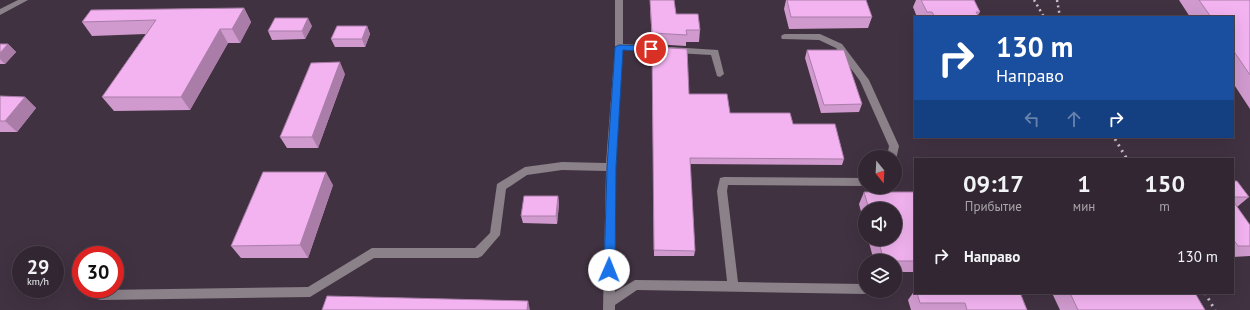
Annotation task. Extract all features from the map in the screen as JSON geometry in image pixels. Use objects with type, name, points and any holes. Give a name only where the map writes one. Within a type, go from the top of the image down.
[{"type":"street","points":[[0,12],[24,0]]},
{"type":"street","points":[[609,306],[611,167],[619,47],[619,0]]},
{"type":"street","points":[[785,37],[820,37],[839,46],[864,80],[894,146],[893,150]]},
{"type":"street","points":[[619,47],[715,52],[720,74]]},
{"type":"street","points":[[124,295],[310,292],[372,254],[478,253],[495,235],[501,187],[525,172],[562,166],[611,167]]},
{"type":"street","points":[[733,286],[722,191],[724,181],[858,182]]},
{"type":"street","points":[[609,306],[635,285],[858,289]]},
{"type":"building","points":[[650,0],[674,0],[676,14],[698,14],[700,30],[686,30],[687,35],[652,33]]},
{"type":"building","points":[[787,0],[866,0],[872,17],[791,17]]},
{"type":"building","points":[[921,0],[974,0],[980,12],[976,12],[978,16],[934,16],[932,12],[927,12]]},
{"type":"building","points":[[1199,0],[1250,0],[1250,75],[1234,51],[1234,16],[1210,16]]},
{"type":"building","points":[[244,8],[232,29],[220,29],[181,97],[102,97],[156,20],[82,22],[91,10]]},
{"type":"building","points":[[275,18],[308,18],[302,31],[268,31]]},
{"type":"building","points":[[337,26],[367,26],[362,39],[331,39]]},
{"type":"building","points":[[0,44],[8,44],[0,53]]},
{"type":"building","points":[[652,47],[687,49],[689,94],[727,94],[730,113],[790,113],[793,124],[835,124],[844,159],[690,158],[695,251],[654,250]]},
{"type":"building","points":[[807,50],[844,50],[862,104],[824,105]]},
{"type":"building","points":[[340,62],[312,137],[280,137],[311,63]]},
{"type":"building","points":[[0,96],[25,97],[5,121],[0,121]]},
{"type":"building","points":[[263,172],[326,172],[300,245],[231,246]]},
{"type":"building","points":[[1234,181],[1237,181],[1249,197],[1234,197]]},
{"type":"building","points":[[902,192],[914,192],[914,261],[902,261],[902,254],[882,254],[880,246],[902,246],[902,202],[867,202],[865,194],[902,194]]},
{"type":"building","points":[[524,196],[558,196],[556,216],[521,216]]},
{"type":"building","points":[[1234,202],[1250,225],[1250,246],[1238,246],[1234,240]]},
{"type":"building","points":[[917,294],[1020,294],[1027,310],[967,310],[965,303],[920,303]]},
{"type":"building","points":[[1070,294],[1196,294],[1205,310],[1078,310]]},
{"type":"building","points":[[327,296],[528,301],[527,310],[322,310]]},
{"type":"railway","points":[[1034,0],[1043,16]]},
{"type":"railway","points":[[1057,0],[1060,16]]},
{"type":"railway","points":[[1115,139],[1126,158]]},
{"type":"railway","points":[[1206,294],[1215,310]]},
{"type":"route","points":[[609,270],[611,167],[619,47],[651,49]]}]
